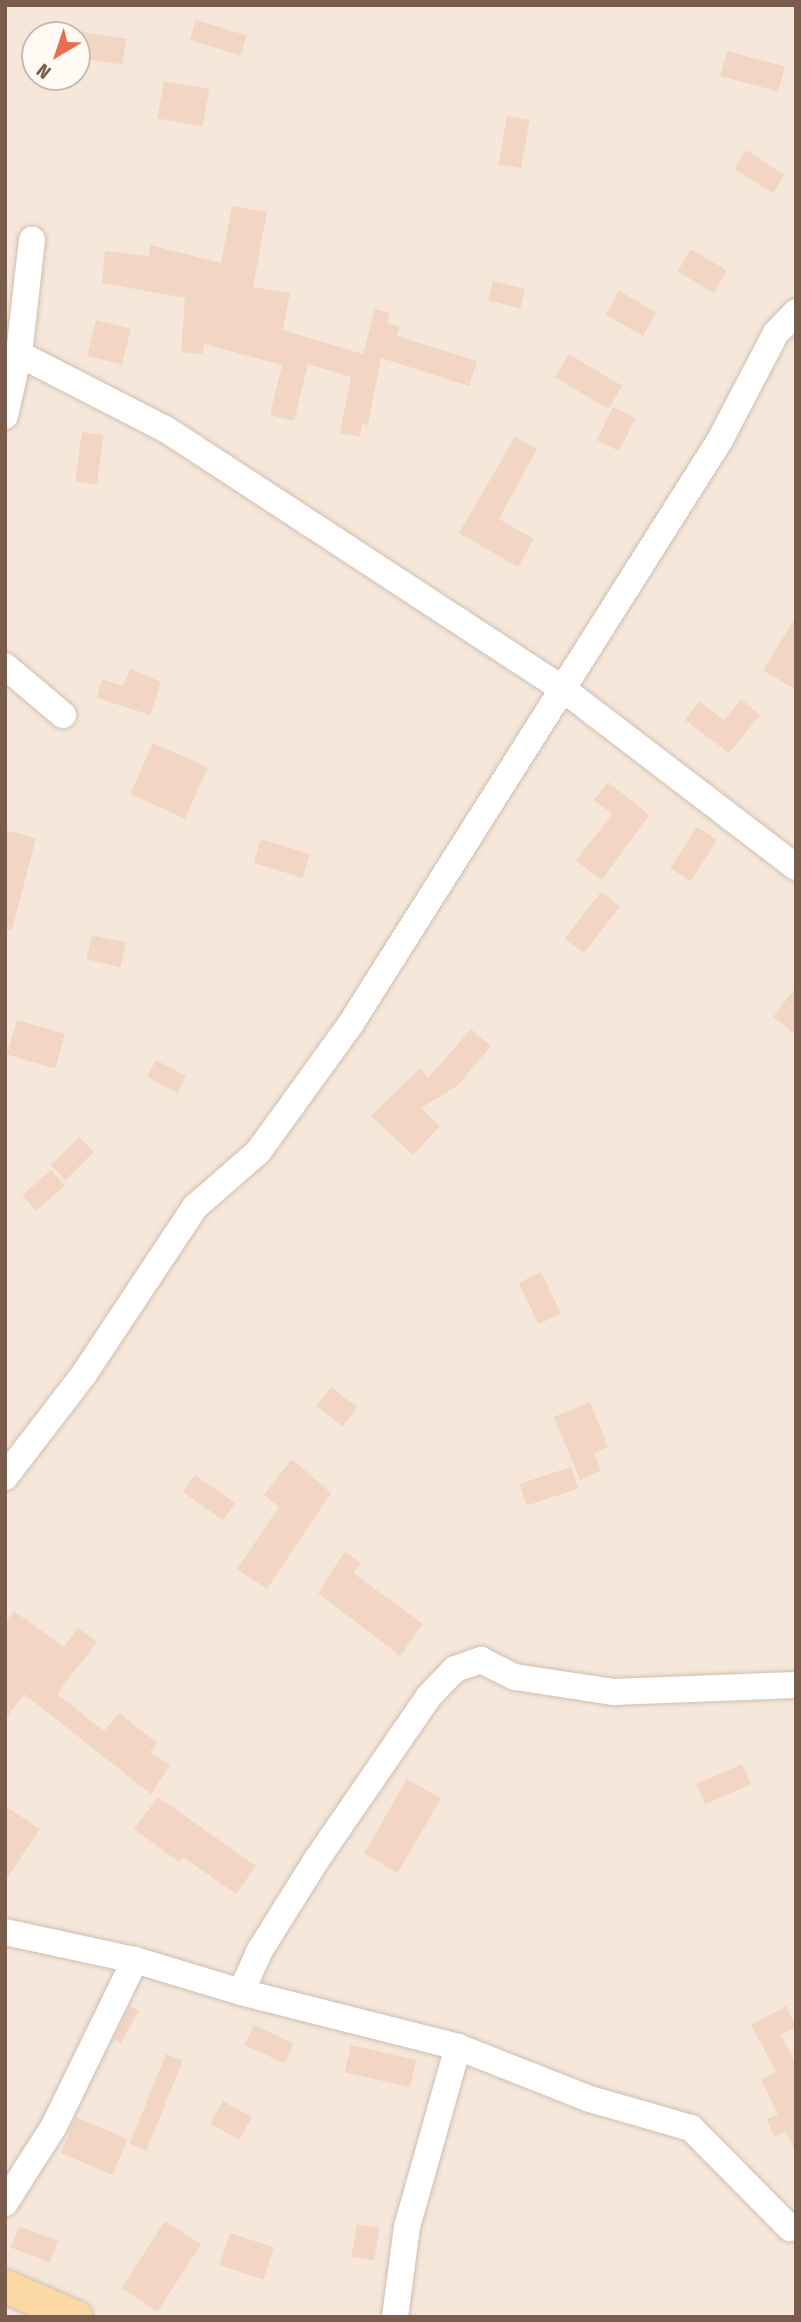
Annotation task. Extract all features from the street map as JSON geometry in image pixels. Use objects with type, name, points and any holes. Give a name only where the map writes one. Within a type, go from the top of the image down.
[{"type":"main road","points":[[5,2286],[76,2317]]},
{"type":"street","points":[[5,416],[19,354],[32,240]]},
{"type":"street","points":[[5,1477],[84,1374],[195,1207],[258,1152],[349,1025],[720,440],[776,332],[796,312]]},
{"type":"street","points":[[19,354],[167,430],[563,689],[796,867]]},
{"type":"street","points":[[5,666],[63,715]]},
{"type":"street","points":[[241,1992],[260,1950],[314,1862],[429,1696],[455,1669],[481,1660],[515,1677],[613,1692],[796,1685]]},
{"type":"street","points":[[5,1932],[135,1960],[241,1992],[458,2047],[590,2099],[691,2128],[790,2228]]},
{"type":"street","points":[[5,2203],[54,2126],[135,1960]]},
{"type":"street","points":[[395,2317],[407,2227],[458,2047]]},
{"type":"shaded area","points":[[5,5],[796,5],[796,2317],[5,2317]]},
{"type":"building","points":[[196,20],[247,35],[241,56],[190,40]]},
{"type":"building","points":[[91,33],[126,39],[122,65],[91,60]]},
{"type":"building","points":[[727,51],[785,67],[778,92],[720,76]]},
{"type":"building","points":[[164,81],[209,89],[203,126],[157,118]]},
{"type":"building","points":[[507,116],[530,120],[521,168],[498,164]]},
{"type":"building","points":[[746,150],[785,175],[773,194],[734,168]]},
{"type":"building","points":[[232,206],[267,212],[253,287],[290,293],[283,330],[363,354],[375,309],[390,313],[388,323],[400,327],[397,336],[477,361],[469,386],[381,358],[368,425],[362,424],[360,437],[340,433],[351,377],[308,364],[294,421],[270,415],[282,365],[204,344],[203,355],[181,352],[185,298],[102,283],[105,251],[149,256],[150,245],[221,263]]},
{"type":"building","points":[[691,249],[727,271],[714,293],[678,271]]},
{"type":"building","points":[[493,281],[525,289],[520,308],[488,300]]},
{"type":"building","points":[[619,291],[656,312],[643,336],[606,314]]},
{"type":"building","points":[[96,320],[131,329],[122,365],[87,356]]},
{"type":"building","points":[[569,354],[622,386],[608,409],[555,377]]},
{"type":"building","points":[[613,407],[635,418],[619,451],[597,440]]},
{"type":"building","points":[[82,432],[104,435],[97,485],[75,482]]},
{"type":"building","points":[[515,437],[537,449],[499,519],[534,539],[518,567],[459,533]]},
{"type":"building","points":[[796,617],[796,690],[763,670]]},
{"type":"building","points":[[130,669],[161,682],[150,715],[97,698],[102,679],[123,686]]},
{"type":"building","points":[[741,699],[760,715],[729,753],[685,720],[699,701],[724,720]]},
{"type":"building","points":[[153,743],[208,767],[185,819],[130,794]]},
{"type":"building","points":[[608,782],[649,815],[602,880],[576,861],[612,814],[594,800]]},
{"type":"building","points":[[697,827],[717,840],[690,881],[670,868]]},
{"type":"building","points":[[5,830],[36,838],[12,930],[5,929]]},
{"type":"building","points":[[261,839],[310,854],[302,878],[254,863]]},
{"type":"building","points":[[601,892],[620,907],[584,953],[565,938]]},
{"type":"building","points":[[92,935],[126,943],[120,967],[86,959]]},
{"type":"building","points":[[796,987],[796,1035],[773,1017]]},
{"type":"building","points":[[17,1020],[65,1034],[55,1068],[7,1055]]},
{"type":"building","points":[[471,1029],[491,1046],[457,1086],[421,1108],[440,1126],[413,1155],[371,1116],[421,1067],[428,1078]]},
{"type":"building","points":[[156,1060],[186,1076],[177,1093],[147,1077]]},
{"type":"building","points":[[79,1137],[94,1152],[66,1180],[51,1165]]},
{"type":"building","points":[[51,1170],[65,1186],[36,1211],[22,1195]]},
{"type":"building","points":[[541,1272],[561,1313],[539,1324],[519,1283]]},
{"type":"building","points":[[331,1387],[357,1407],[342,1426],[316,1406]]},
{"type":"building","points":[[590,1402],[608,1447],[594,1453],[601,1471],[580,1480],[554,1417]]},
{"type":"building","points":[[292,1459],[331,1493],[267,1589],[237,1569],[279,1507],[264,1495]]},
{"type":"building","points":[[571,1467],[578,1489],[527,1506],[520,1484]]},
{"type":"building","points":[[195,1475],[235,1503],[223,1520],[183,1492]]},
{"type":"building","points":[[345,1551],[361,1563],[353,1573],[423,1624],[400,1656],[318,1593]]},
{"type":"building","points":[[14,1611],[64,1647],[78,1628],[97,1642],[57,1694],[104,1731],[119,1713],[157,1743],[150,1752],[170,1765],[151,1794],[24,1694],[5,1719],[5,1623]]},
{"type":"building","points":[[742,1764],[751,1784],[705,1804],[696,1784]]},
{"type":"building","points":[[407,1779],[441,1798],[398,1873],[364,1853]]},
{"type":"building","points":[[158,1797],[256,1866],[236,1894],[183,1857],[179,1862],[134,1829]]},
{"type":"building","points":[[5,1806],[40,1829],[5,1881]]},
{"type":"building","points":[[130,2006],[139,2010],[121,2043],[114,2039]]},
{"type":"building","points":[[786,2006],[796,2027],[780,2035],[796,2063],[796,2153],[786,2132],[774,2137],[767,2119],[778,2115],[761,2079],[776,2072],[751,2025]]},
{"type":"building","points":[[254,2025],[294,2044],[285,2064],[245,2045]]},
{"type":"building","points":[[351,2045],[416,2060],[410,2087],[345,2072]]},
{"type":"building","points":[[166,2054],[183,2061],[146,2151],[130,2144]]},
{"type":"building","points":[[223,2101],[252,2117],[239,2140],[210,2124]]},
{"type":"building","points":[[76,2117],[128,2139],[112,2175],[61,2153]]},
{"type":"building","points":[[165,2221],[201,2244],[157,2312],[121,2288]]},
{"type":"building","points":[[357,2224],[380,2228],[374,2260],[351,2256]]},
{"type":"building","points":[[19,2226],[58,2241],[50,2263],[11,2247]]},
{"type":"building","points":[[230,2233],[274,2247],[263,2280],[219,2265]]}]
